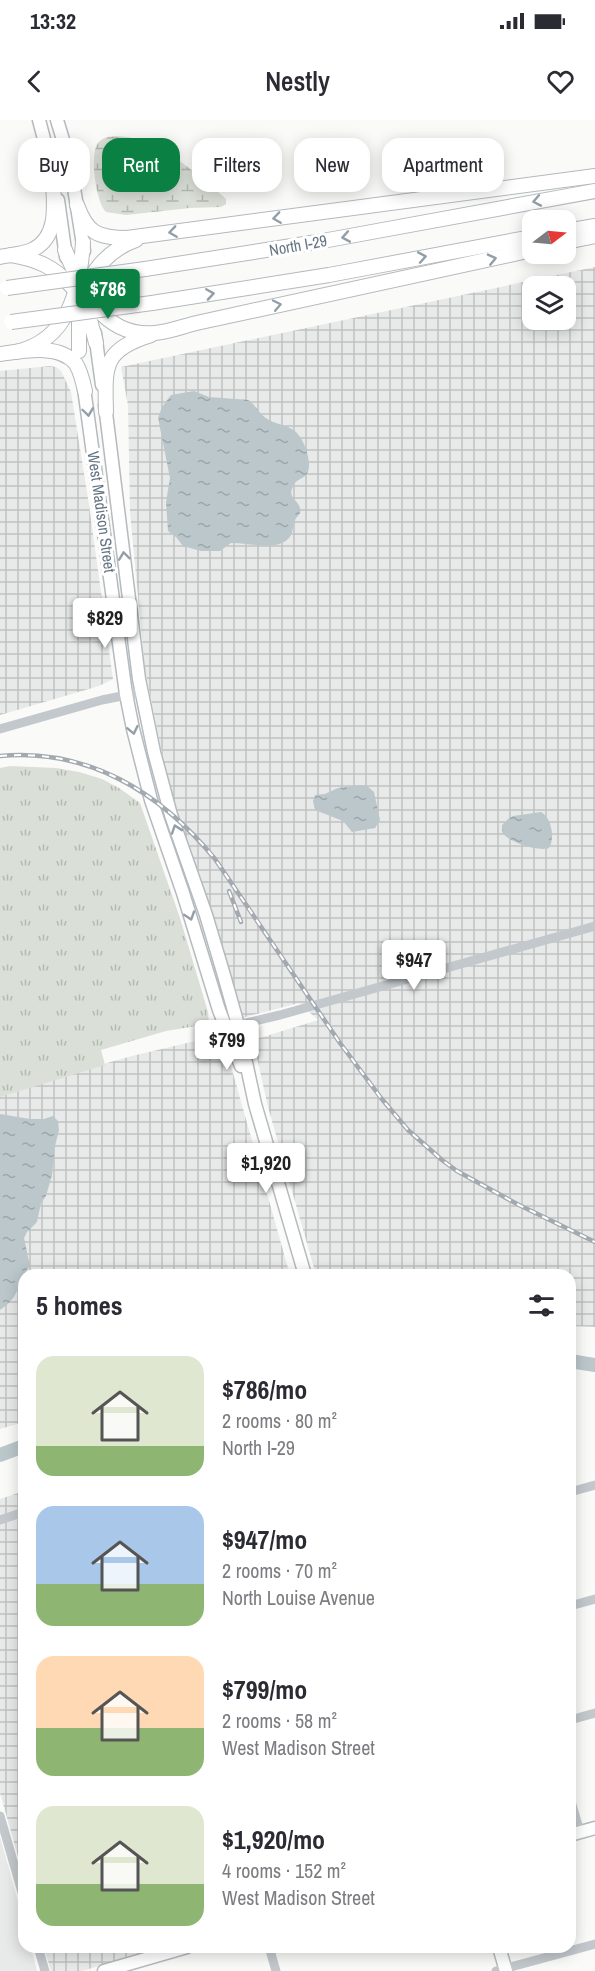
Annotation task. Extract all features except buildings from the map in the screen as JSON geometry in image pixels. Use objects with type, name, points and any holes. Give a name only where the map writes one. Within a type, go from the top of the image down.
[{"type":"highway","points":[[77,205],[87,226],[99,235],[115,238],[146,236],[595,176]]},
{"type":"highway","name":"North I-29","points":[[3,288],[317,242],[595,191]]},
{"type":"highway","points":[[6,256],[29,251],[43,243],[51,231],[52,192]]},
{"type":"highway","points":[[576,229],[595,226]]},
{"type":"highway","points":[[16,352],[35,346],[48,337],[62,321],[102,261],[112,252],[146,236]]},
{"type":"highway","points":[[576,240],[595,236]]},
{"type":"highway","name":"North I-29","points":[[5,323],[329,275],[522,239]]},
{"type":"highway","points":[[79,351],[83,242]]},
{"type":"highway","points":[[65,250],[86,307],[96,343]]},
{"type":"highway","points":[[6,256],[25,257],[56,271],[109,320],[131,330],[157,333],[522,252]]},
{"type":"highway","points":[[106,412],[106,371],[112,356],[132,341],[178,327]]},
{"type":"highway","points":[[0,354],[49,351],[67,357],[75,363],[79,370],[85,391]]},
{"type":"main road","points":[[39,120],[44,138]]},
{"type":"main road","points":[[57,120],[68,153],[83,242]]},
{"type":"main road","points":[[56,192],[65,250]]},
{"type":"main road","name":"West Madison Street","points":[[96,343],[142,692],[153,752],[165,795],[206,915],[232,1026],[303,1269]]},
{"type":"main road","name":"West Madison Street","points":[[79,351],[126,694],[135,738],[151,800],[232,1026]]},
{"type":"main road","points":[[576,1834],[595,1828]]},
{"type":"main road","points":[[104,1971],[166,1953]]},
{"type":"main road","points":[[500,1953],[502,1970]]},
{"type":"street","points":[[0,729],[126,694],[142,692]]},
{"type":"street","points":[[232,1026],[280,1015],[595,926]]},
{"type":"street","points":[[576,1490],[595,1485]]},
{"type":"street","points":[[0,1520],[18,1514]]},
{"type":"street","points":[[576,1604],[595,1599]]},
{"type":"street","points":[[576,1718],[595,1713]]},
{"type":"street","points":[[0,1816],[18,1878]]},
{"type":"street","points":[[576,1949],[595,1944]]},
{"type":"street","points":[[40,1953],[45,1971]]},
{"type":"street","points":[[271,1953],[276,1971]]},
{"type":"street","points":[[502,1970],[563,1953]]},
{"type":"shaded area","points":[[595,267],[595,1327],[576,1326],[576,1269],[314,1269],[268,1107],[253,1040],[318,1020],[299,1003],[241,1018],[172,801],[145,670],[130,513],[128,405],[121,367],[522,282],[522,330],[576,330],[576,276],[552,276]]},
{"type":"shaded area","points":[[50,366],[61,371],[71,392],[113,679],[99,686],[0,715],[0,371]]},
{"type":"shaded area","points":[[204,1039],[214,1040],[222,1045],[227,1052],[288,1269],[18,1269],[18,1424],[0,1429],[0,1093],[132,1056]]},
{"type":"shaded area","points":[[18,1493],[18,1856],[0,1793],[0,1499]]},
{"type":"shaded area","points":[[0,1837],[18,1902],[18,1953],[32,1953],[37,1971],[0,1971]]},
{"type":"shaded area","points":[[46,1953],[144,1953],[82,1971],[51,1971]]},
{"type":"green space","points":[[115,136],[130,138],[105,138]]},
{"type":"green space","points":[[102,140],[102,192],[180,192],[180,162],[192,171],[192,192],[218,192],[226,199],[226,204],[221,207],[126,215],[106,212],[99,199],[94,167],[95,149]]},
{"type":"green space","points":[[10,766],[56,768],[79,772],[102,779],[140,803],[180,918],[208,1012],[209,1024],[166,1031],[101,1050],[105,1065],[0,1097],[0,768]]},
{"type":"water","points":[[194,391],[209,397],[249,400],[266,418],[294,430],[302,441],[307,451],[309,468],[308,473],[295,483],[292,489],[292,496],[299,505],[300,512],[294,522],[291,536],[283,542],[277,545],[231,543],[220,551],[201,551],[183,546],[168,531],[166,502],[170,478],[158,418],[162,407],[171,395]]},
{"type":"water","points":[[367,786],[374,792],[380,820],[375,828],[352,832],[343,821],[315,810],[313,801],[315,795],[325,794],[338,788]]},
{"type":"water","points":[[541,812],[548,819],[551,829],[552,839],[549,848],[537,849],[523,845],[505,836],[502,832],[502,825],[513,816]]},
{"type":"water","points":[[0,1114],[30,1119],[44,1119],[53,1116],[58,1121],[59,1130],[52,1175],[46,1196],[41,1203],[37,1222],[24,1238],[30,1266],[28,1269],[18,1269],[18,1287],[15,1294],[0,1310]]},
{"type":"waterway","points":[[576,1362],[595,1365]]},
{"type":"waterway","points":[[0,1455],[18,1448]]},
{"type":"railway","points":[[0,756],[32,755],[63,759],[92,767],[120,779],[171,814],[215,859],[340,1043],[408,1130],[457,1171],[517,1204],[595,1242]]},
{"type":"railway","points":[[229,891],[241,922]]}]
